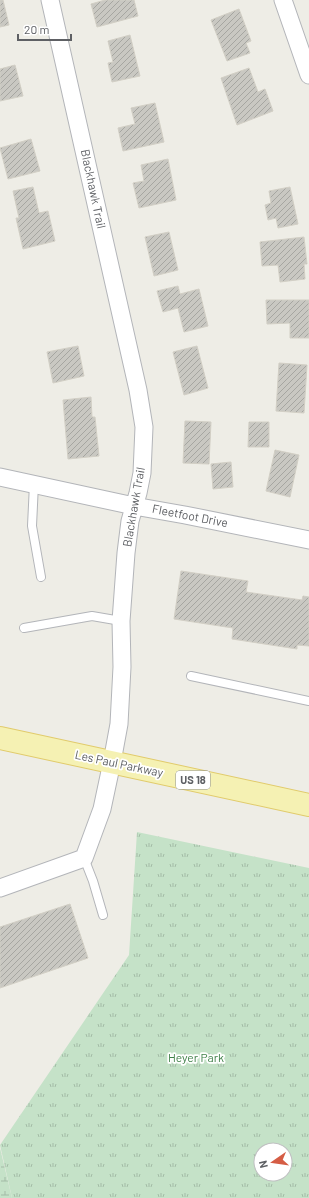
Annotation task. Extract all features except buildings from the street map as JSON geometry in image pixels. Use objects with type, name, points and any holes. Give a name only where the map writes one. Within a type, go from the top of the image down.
[{"type":"main road","name":"Les Paul Parkway","points":[[0,738],[309,805]]},
{"type":"street","name":"Blackhawk Trail","points":[[50,0],[138,390],[144,427],[142,473],[130,521],[120,621],[122,674],[118,724],[102,809],[84,858]]},
{"type":"street","points":[[283,0],[309,75]]},
{"type":"street","name":"Fleetfoot Drive","points":[[0,477],[134,506],[193,516],[309,540]]},
{"type":"street","points":[[0,888],[84,858]]},
{"type":"lane","points":[[34,484],[32,526],[41,577]]},
{"type":"lane","points":[[24,628],[92,616],[120,621]]},
{"type":"lane","points":[[192,676],[309,701]]},
{"type":"lane","points":[[84,858],[94,881],[103,915]]},
{"type":"green space","name":"Heyer Park","points":[[137,832],[309,868],[309,1198],[12,1198],[0,1145],[129,955]]},
{"type":"green space","points":[[0,1148],[12,1198],[0,1198]]}]
